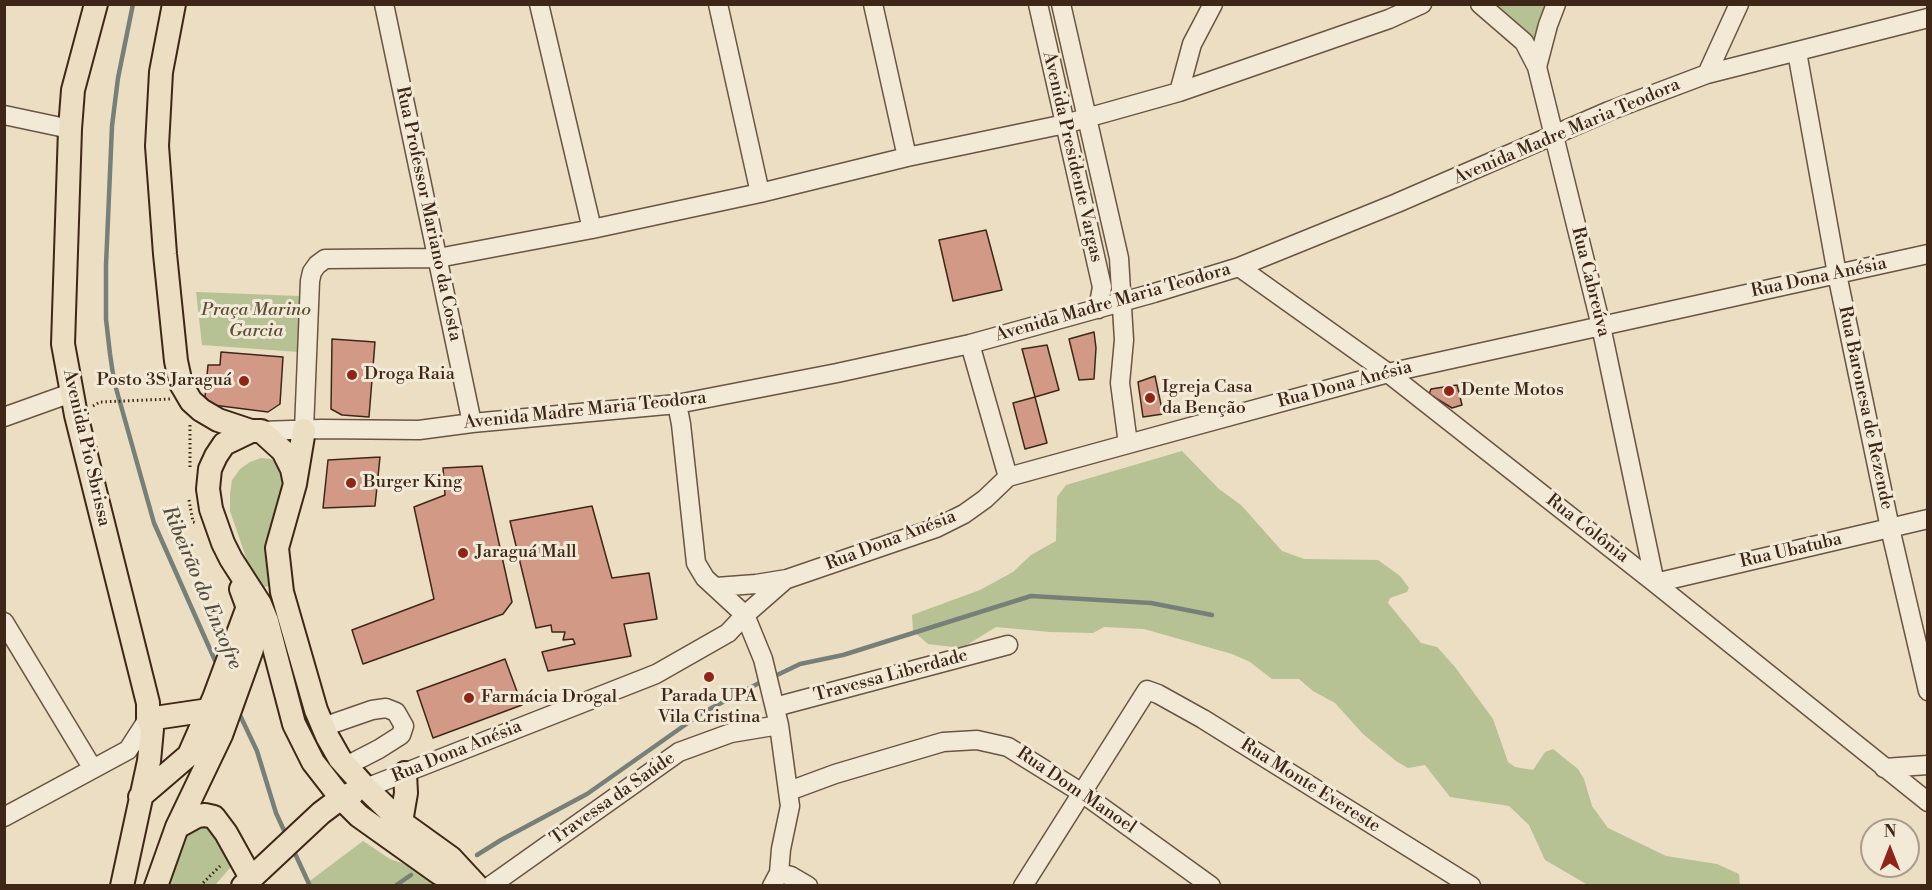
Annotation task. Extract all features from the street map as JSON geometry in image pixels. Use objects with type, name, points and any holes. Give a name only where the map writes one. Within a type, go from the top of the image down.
[{"type":"main road","name":"Avenida Pio Sbrissa","points":[[96,4],[73,90],[63,344],[71,393],[148,703],[148,719],[152,729],[152,747],[122,885]]},
{"type":"main road","points":[[174,4],[161,72],[157,146],[165,254],[176,361],[181,384],[191,401],[201,410],[218,420],[256,431],[274,442],[288,459],[295,484]]},
{"type":"main road","points":[[304,430],[295,484],[278,540],[278,572],[295,640],[323,727],[340,759],[366,788],[401,822],[451,858],[476,885]]},
{"type":"main road","points":[[156,885],[177,827],[221,735],[252,649],[248,608],[210,509],[208,489],[210,470],[224,444],[256,431]]},
{"type":"main road","points":[[231,559],[260,604],[267,621],[294,724],[314,762],[341,798],[359,816],[439,873],[467,885]]},
{"type":"main road","points":[[143,786],[189,755],[212,704],[248,608]]},
{"type":"main road","points":[[148,719],[212,704]]},
{"type":"main road","points":[[401,822],[406,793],[405,773]]},
{"type":"main road","name":"Rua Dona Anésia","points":[[253,878],[306,826],[341,798],[366,788]]},
{"type":"main road","points":[[177,827],[196,816],[205,814],[214,817],[253,878]]},
{"type":"street","name":"Rua Professor Mariano da Costa","points":[[384,4],[472,423]]},
{"type":"street","points":[[539,4],[592,229]]},
{"type":"street","points":[[718,4],[760,193]]},
{"type":"street","points":[[873,4],[907,157]]},
{"type":"street","name":"Avenida Presidente Vargas","points":[[1038,4],[1102,287],[1098,309]]},
{"type":"street","name":"Avenida Presidente Vargas","points":[[1061,4],[1119,258],[1124,340],[1120,383],[1128,444]]},
{"type":"street","points":[[1179,92],[1192,44],[1213,4]]},
{"type":"street","points":[[304,430],[310,280],[312,272],[325,259],[438,258],[592,229],[760,193],[907,157],[1065,124],[1179,92],[1393,12],[1422,4]]},
{"type":"street","name":"Rua Cabreúva","points":[[1480,4],[1524,42],[1537,67],[1601,326],[1655,583]]},
{"type":"street","points":[[1537,67],[1556,4]]},
{"type":"street","points":[[1707,74],[1739,4]]},
{"type":"street","name":"Avenida Madre Maria Teodora","points":[[256,431],[419,430],[677,404],[970,344],[1239,267],[1398,203],[1609,111],[1707,74],[1928,18]]},
{"type":"street","name":"Rua Baronesa de Rezende","points":[[1797,52],[1837,274],[1890,528],[1928,691]]},
{"type":"street","points":[[4,115],[70,129]]},
{"type":"street","name":"Rua Dona Anésia","points":[[716,587],[787,579],[936,528],[985,499],[1008,477],[1388,372],[1928,254]]},
{"type":"street","name":"Rua Colônia","points":[[1239,267],[1388,372],[1928,802]]},
{"type":"street","points":[[970,344],[1008,477]]},
{"type":"street","points":[[4,417],[71,393]]},
{"type":"street","points":[[677,404],[696,563],[705,578],[746,615],[763,659],[779,725],[790,806],[776,879],[791,876],[808,885]]},
{"type":"street","name":"Rua Ubatuba","points":[[1655,583],[1928,519]]},
{"type":"street","name":"Rua Dona Anésia","points":[[366,788],[656,674],[728,633],[787,579]]},
{"type":"street","points":[[4,622],[93,769]]},
{"type":"street","name":"Travessa Liberdade","points":[[773,701],[1008,645]]},
{"type":"street","name":"Rua Monte Evereste","points":[[1082,793],[1147,690],[1203,719],[1471,885]]},
{"type":"street","points":[[323,727],[372,710],[386,708],[396,712],[404,726],[401,735],[346,765]]},
{"type":"street","points":[[4,817],[128,750],[148,719]]},
{"type":"street","name":"Travessa da Saúde","points":[[490,885],[679,752],[732,733],[779,725]]},
{"type":"street","name":"Rua Dom Manoel","points":[[789,791],[835,774],[943,742],[977,740],[1008,747],[1082,793],[1210,885]]},
{"type":"street","points":[[128,750],[139,761],[143,786]]},
{"type":"street","points":[[1884,768],[1928,765]]},
{"type":"street","points":[[1023,885],[1082,793]]},
{"type":"path","points":[[100,402],[161,398]]},
{"type":"path","points":[[200,885],[220,866]]},
{"type":"green space","points":[[1491,5],[1549,5],[1534,45]]},
{"type":"green space","name":"Praça Marino Garcia","points":[[196,292],[300,296],[299,352],[202,345]]},
{"type":"green space","points":[[1182,451],[1219,489],[1241,505],[1282,551],[1304,559],[1378,560],[1400,576],[1409,588],[1407,592],[1390,598],[1388,603],[1421,643],[1437,647],[1455,667],[1493,719],[1508,762],[1515,767],[1533,770],[1545,752],[1553,749],[1578,769],[1584,779],[1592,806],[1608,828],[1666,856],[1717,864],[1739,874],[1740,885],[1588,885],[1545,860],[1529,825],[1509,806],[1450,797],[1425,765],[1408,768],[1396,761],[1363,734],[1335,703],[1313,691],[1299,679],[1272,679],[1250,662],[1232,654],[1144,629],[1104,627],[1093,633],[996,627],[962,648],[928,644],[913,631],[912,615],[980,590],[1013,572],[1031,555],[1056,541],[1057,497],[1066,485]]},
{"type":"green space","points":[[261,458],[271,459],[287,472],[273,585],[257,589],[230,511],[230,494],[232,480],[240,469]]},
{"type":"green space","points":[[200,826],[212,829],[229,853],[230,868],[215,885],[161,886],[184,834]]},
{"type":"green space","points":[[363,841],[390,859],[430,873],[442,886],[303,886]]},
{"type":"building","points":[[986,230],[1002,290],[953,301],[939,240]]},
{"type":"building","points":[[1094,332],[1096,348],[1094,379],[1079,380],[1069,339]]},
{"type":"building","name":"Droga Raia","points":[[332,339],[375,342],[369,417],[342,415],[331,409]]},
{"type":"building","points":[[1047,345],[1059,390],[1035,397],[1022,349]]},
{"type":"building","name":"Posto 3S Jaraguá","points":[[221,352],[283,357],[280,404],[268,412],[213,405],[205,397],[208,365],[220,365]]},
{"type":"building","name":"Igreja Casa da Benção","points":[[1155,376],[1163,414],[1143,417],[1138,382]]},
{"type":"building","points":[[1457,385],[1462,405],[1452,408],[1429,394],[1431,389]]},
{"type":"building","points":[[1035,397],[1047,443],[1025,449],[1013,403]]},
{"type":"building","name":"Burger King","points":[[380,457],[375,506],[323,508],[328,460]]},
{"type":"building","name":"Jaraguá Mall","points":[[482,466],[512,602],[503,614],[363,664],[352,630],[434,599],[414,507],[445,495],[443,468]]},
{"type":"building","points":[[592,506],[612,578],[649,573],[657,619],[624,624],[631,656],[548,671],[542,652],[575,644],[573,639],[563,640],[565,632],[552,632],[551,625],[536,628],[510,521]]},
{"type":"building","name":"Farmácia Drogal","points":[[505,659],[522,705],[433,738],[417,691]]},
{"type":"waterway","name":"Ribeirão do Enxofre","points":[[133,4],[118,78],[112,126],[106,265],[106,319],[110,354],[114,381],[154,523],[217,665]]},
{"type":"waterway","points":[[773,677],[800,664],[843,655],[1031,596],[1151,603],[1212,615]]},
{"type":"waterway","points":[[477,855],[587,794],[702,713],[763,681]]},
{"type":"waterway","name":"Ribeirão do Enxofre","points":[[238,711],[257,751],[276,813],[287,837]]},
{"type":"waterway","name":"Ribeirão do Enxofre","points":[[292,847],[310,886]]},
{"type":"waterway","points":[[395,886],[411,875]]},
{"type":"place","name":"Droga Raia","points":[[352,375]]},
{"type":"place","name":"Posto 3S Jaraguá","points":[[244,381]]},
{"type":"place","name":"Dente Motos","points":[[1449,391]]},
{"type":"place","name":"Igreja Casa da Benção","points":[[1150,398]]},
{"type":"place","name":"Burger King","points":[[351,483]]},
{"type":"place","name":"Jaraguá Mall","points":[[463,553]]},
{"type":"place","name":"Parada UPA Vila Cristina","points":[[709,677]]},
{"type":"place","name":"Farmácia Drogal","points":[[469,698]]}]
